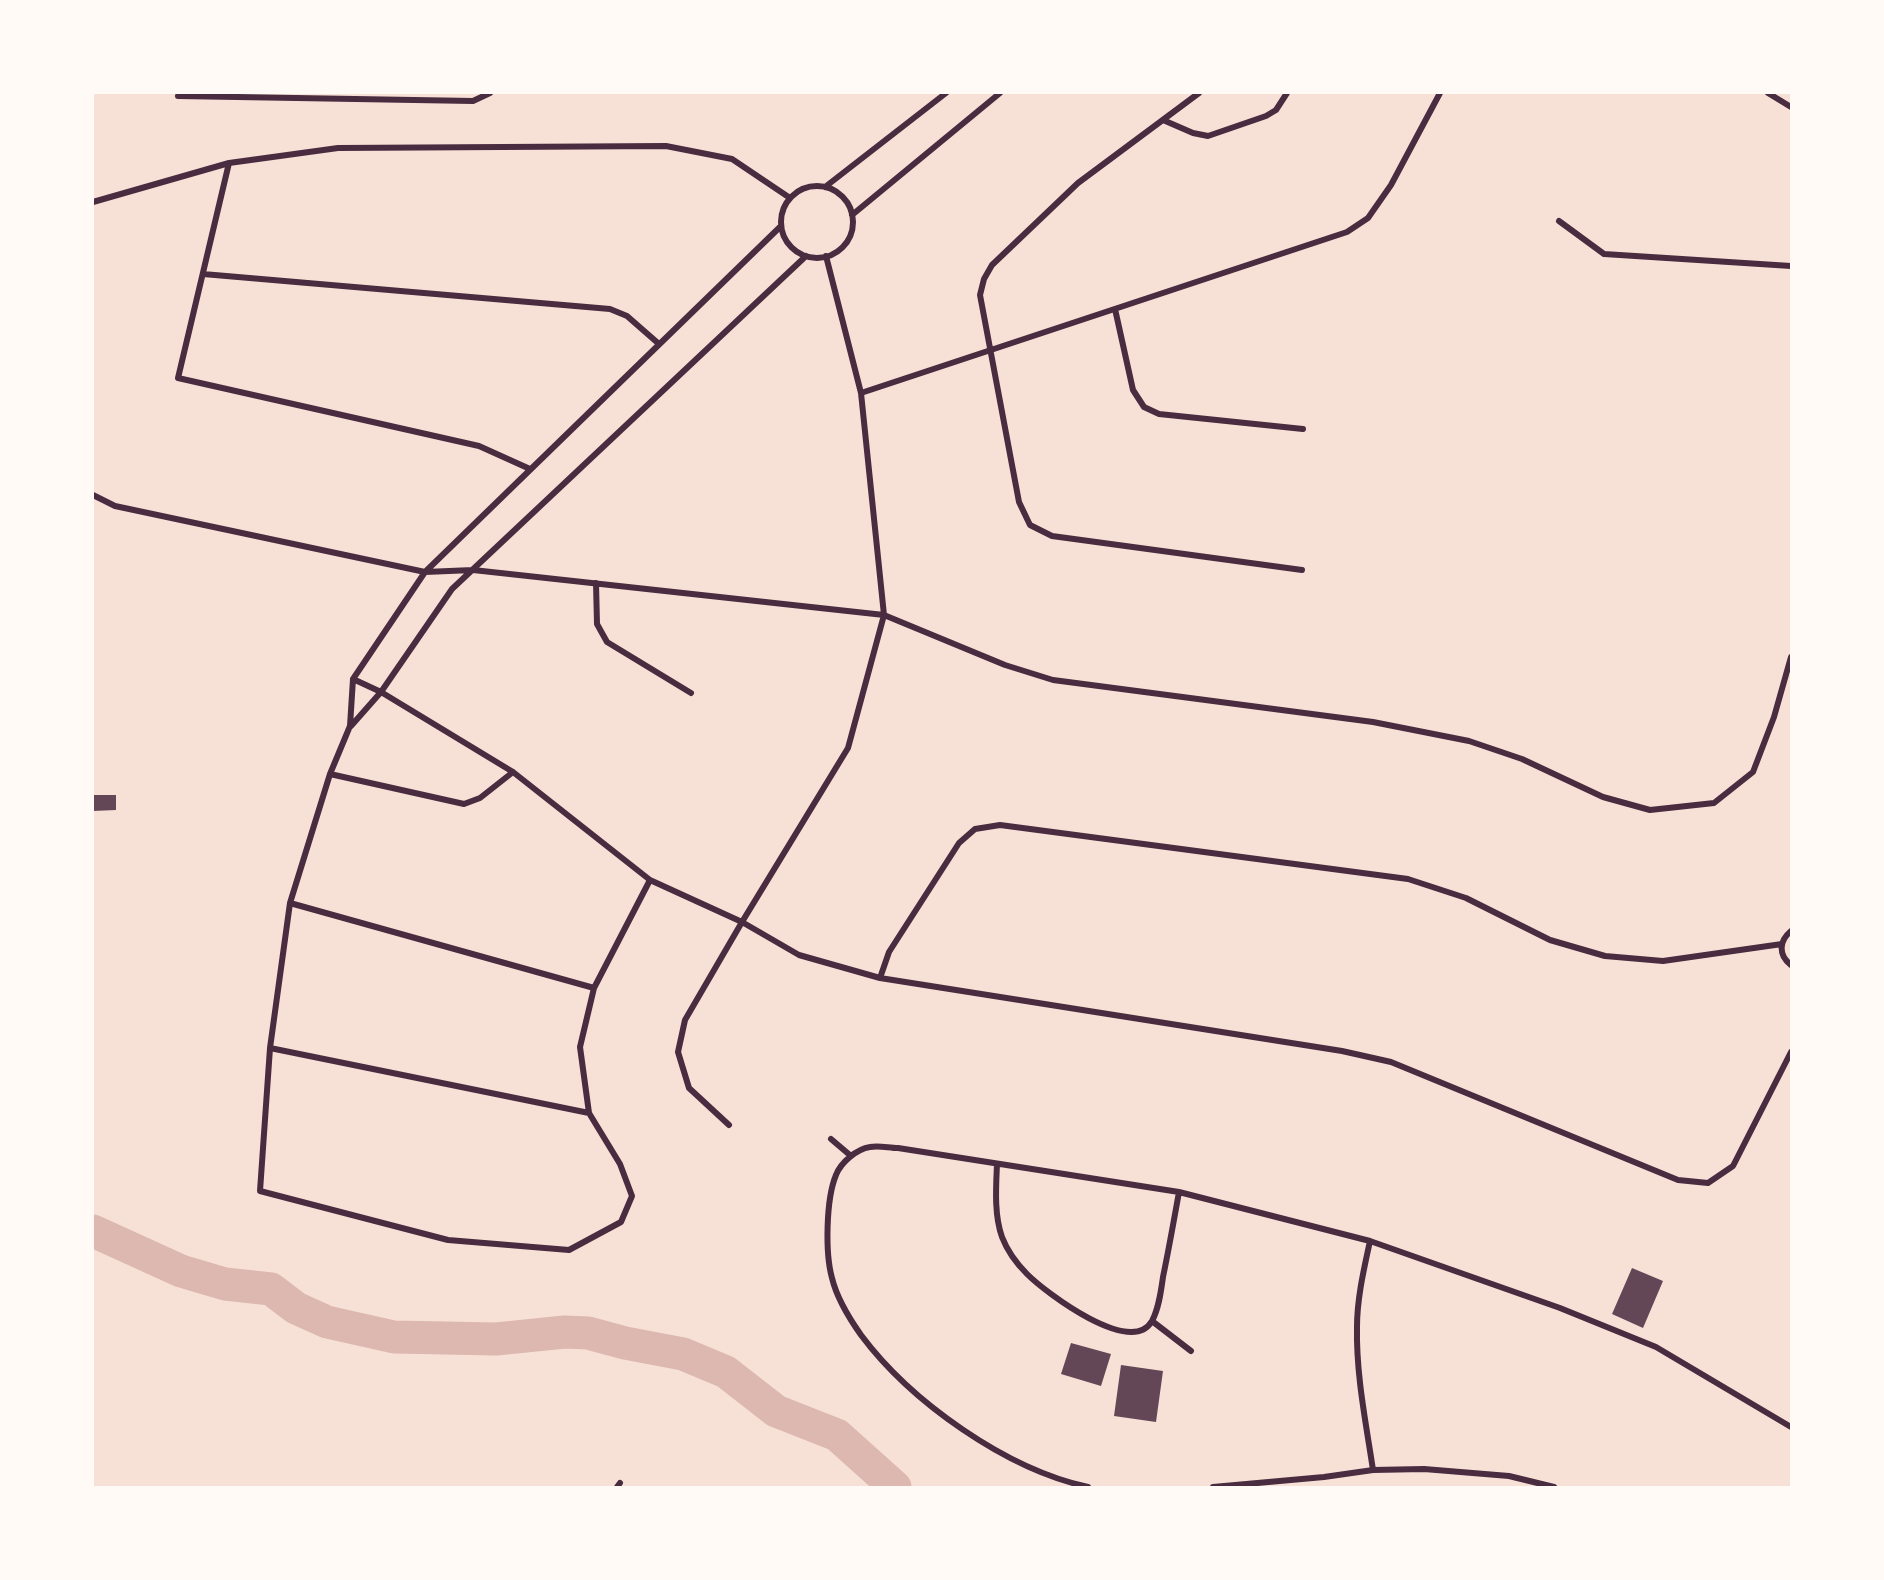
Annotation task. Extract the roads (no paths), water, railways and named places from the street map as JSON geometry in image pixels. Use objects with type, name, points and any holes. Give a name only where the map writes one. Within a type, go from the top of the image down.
[{"type":"street","points":[[178,96],[473,101],[490,93]]},
{"type":"street","points":[[825,187],[946,93]]},
{"type":"street","points":[[852,215],[1000,93]]},
{"type":"street","points":[[1199,93],[1078,183],[992,265],[984,279],[980,295],[1019,502],[1030,525],[1052,536],[1302,570]]},
{"type":"street","points":[[1163,120],[1193,133],[1208,136],[1266,116],[1276,110],[1287,93]]},
{"type":"street","points":[[861,393],[1347,232],[1368,218],[1391,185],[1440,93]]},
{"type":"street","points":[[1768,93],[1791,107]]},
{"type":"street","points":[[93,202],[229,163],[338,148],[666,146],[732,159],[790,198]]},
{"type":"street","points":[[229,163],[178,378],[479,446],[530,470]]},
{"type":"street","points":[[825,187],[842,197],[848,205],[852,215],[852,226],[844,245],[826,256],[806,256],[789,244],[784,236],[781,226],[784,206],[790,198],[806,188],[825,187]]},
{"type":"street","points":[[1559,221],[1604,254],[1791,266]]},
{"type":"street","points":[[651,880],[594,988],[580,1047],[589,1113],[620,1164],[632,1196],[621,1222],[569,1250],[448,1240],[260,1191],[270,1048],[290,903],[330,774],[350,726],[353,679],[425,572],[781,226]]},
{"type":"street","points":[[350,726],[381,692],[453,589],[806,256]]},
{"type":"street","points":[[729,1125],[689,1088],[678,1052],[685,1020],[848,748],[884,615],[861,393],[826,256]]},
{"type":"street","points":[[203,274],[610,309],[627,316],[659,344]]},
{"type":"street","points":[[1115,309],[1133,390],[1144,407],[1159,414],[1303,429]]},
{"type":"street","points":[[93,495],[115,506],[425,572],[473,570],[884,615],[1005,665],[1053,680],[1372,722],[1469,741],[1522,759],[1603,797],[1650,810],[1714,803],[1753,772],[1774,717],[1791,657]]},
{"type":"street","points":[[596,583],[597,624],[607,642],[691,693]]},
{"type":"street","points":[[353,679],[381,692],[513,772],[651,880],[742,922],[799,954],[880,978],[1342,1051],[1391,1062],[1678,1180],[1708,1183],[1733,1166],[1791,1052]]},
{"type":"street","points":[[330,774],[464,804],[480,798],[513,772]]},
{"type":"street","points":[[880,978],[889,952],[959,843],[975,829],[1000,825],[1408,879],[1466,898],[1550,940],[1605,956],[1663,961],[1782,944]]},
{"type":"street","points":[[290,903],[594,988]]},
{"type":"street","points":[[1791,931],[1785,936],[1782,944],[1782,953],[1791,965]]},
{"type":"street","points":[[270,1048],[589,1113]]},
{"type":"street","points":[[831,1139],[851,1156]]},
{"type":"street","points":[[1088,1487],[1064,1482],[1032,1469],[993,1449],[958,1426],[898,1376],[861,1335],[842,1305],[832,1278],[828,1252],[829,1196],[836,1172],[851,1156],[870,1147],[898,1148],[1179,1192],[1370,1240],[1560,1308],[1656,1347],[1791,1427]]},
{"type":"street","points":[[997,1164],[996,1191],[1002,1236],[1012,1257],[1047,1291],[1071,1307],[1093,1320],[1128,1333],[1143,1330],[1152,1321],[1159,1300],[1179,1192]]},
{"type":"street","points":[[1370,1240],[1359,1296],[1357,1326],[1362,1397],[1373,1470]]},
{"type":"street","points":[[1152,1321],[1191,1351]]},
{"type":"street","points":[[1213,1487],[1373,1470],[1424,1469],[1509,1476],[1554,1487]]},
{"type":"waterway","points":[[93,1231],[181,1271],[225,1284],[271,1289],[296,1308],[327,1322],[394,1337],[496,1339],[565,1332],[588,1333],[683,1354],[726,1372],[776,1411],[837,1435],[895,1487]]}]
